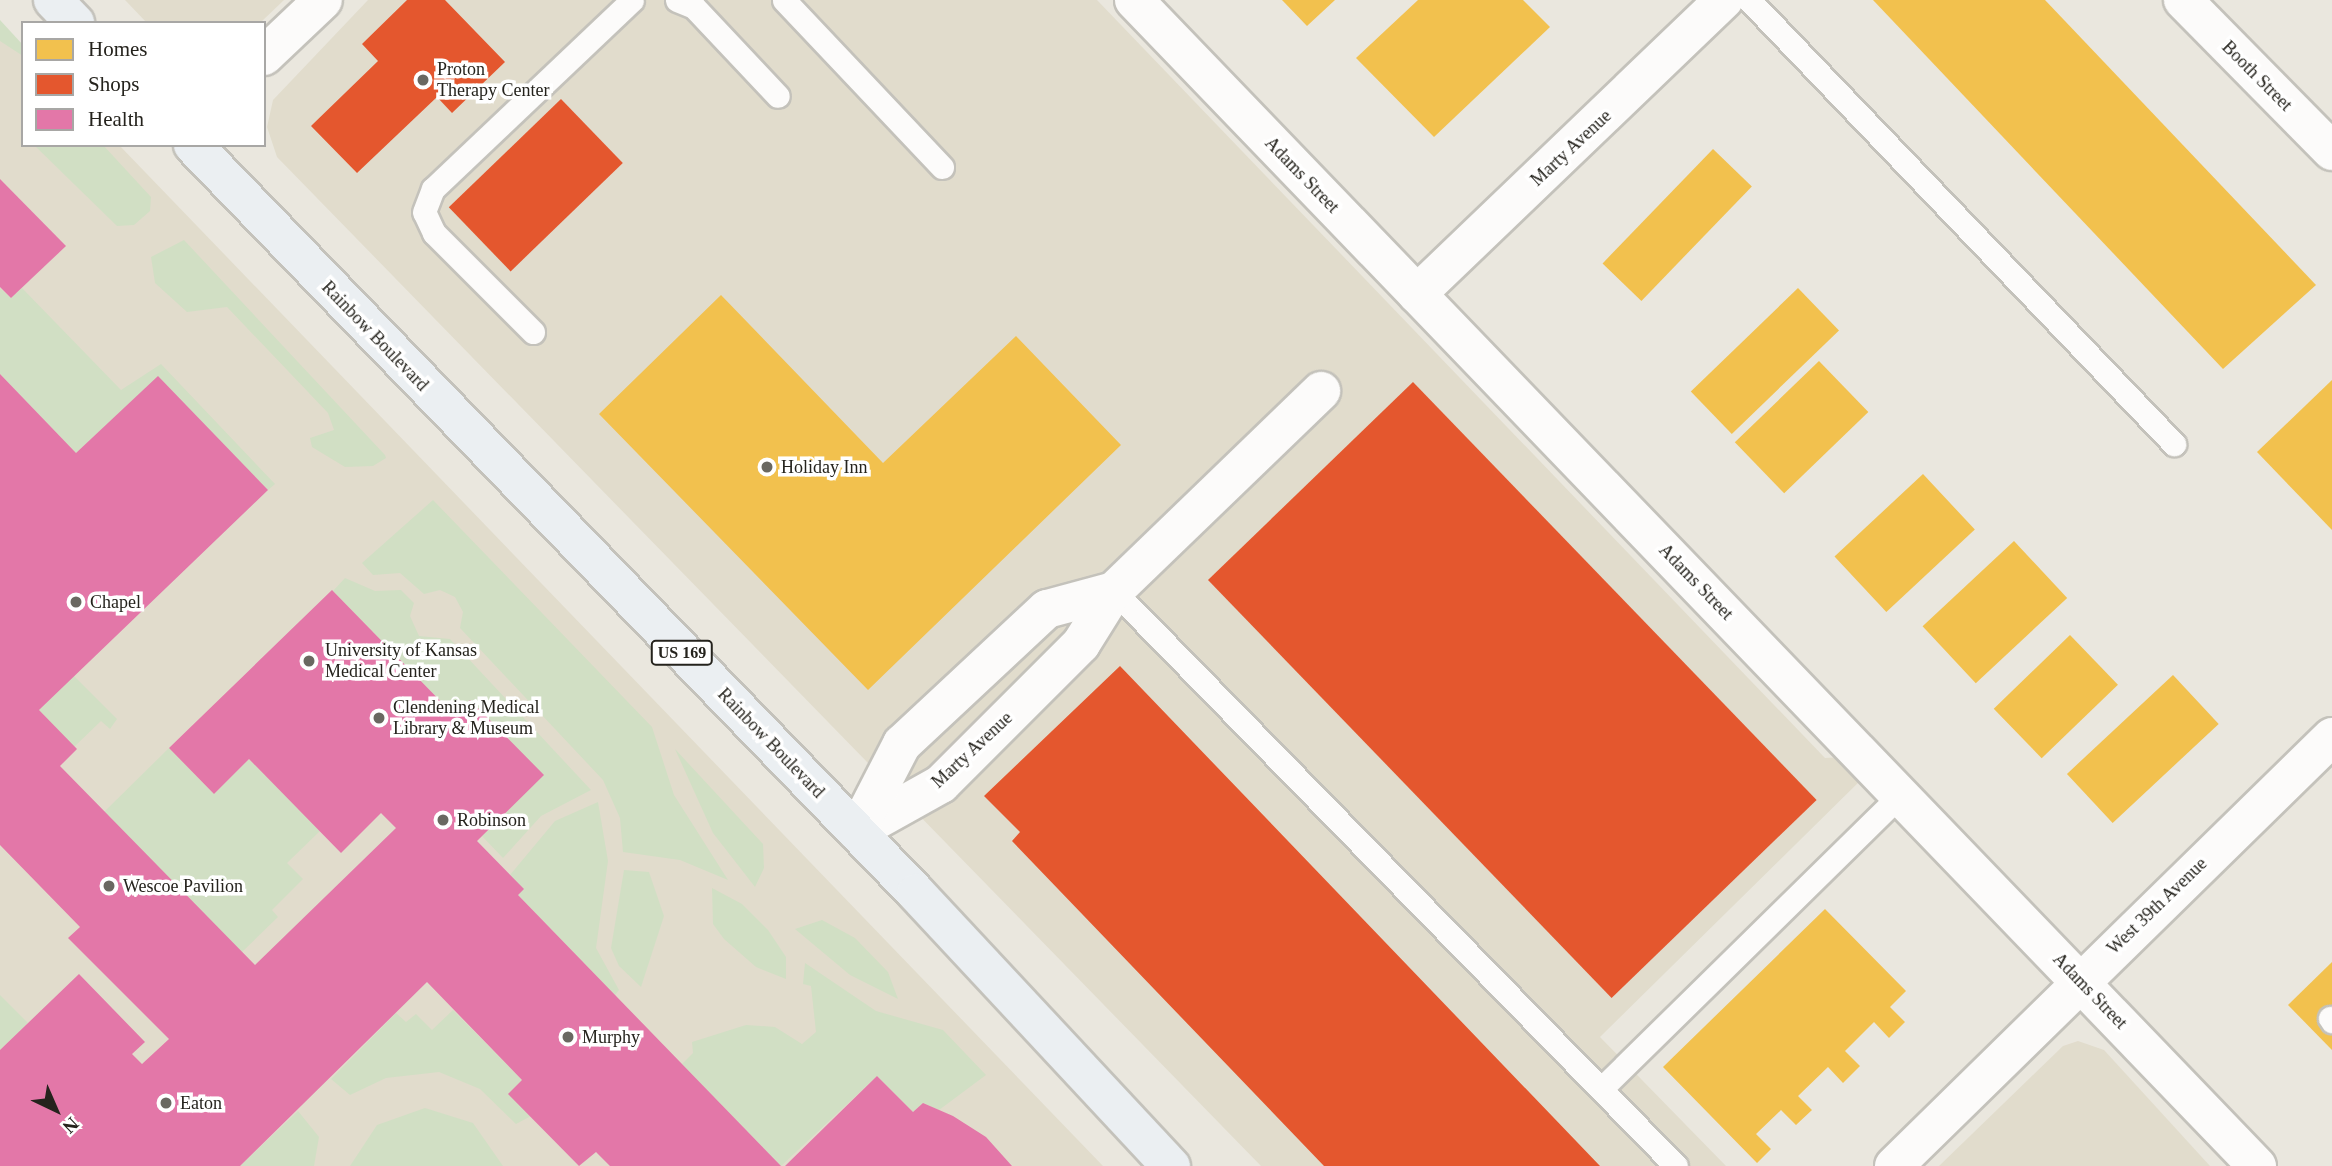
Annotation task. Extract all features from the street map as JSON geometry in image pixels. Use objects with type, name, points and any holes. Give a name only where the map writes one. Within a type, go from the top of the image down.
[{"type":"main road","points":[[54,0],[73,21]]},
{"type":"main road","name":"Rainbow Boulevard","points":[[194,147],[857,831],[1169,1165]]},
{"type":"street","points":[[266,54],[323,0]]},
{"type":"street","name":"Adams Street","points":[[1134,0],[2257,1166]]},
{"type":"street","name":"Marty Avenue","points":[[1417,294],[1724,0]]},
{"type":"street","name":"Booth Street","points":[[2183,0],[2332,151]]},
{"type":"street","name":"Marty Avenue","points":[[857,831],[941,784],[1081,644],[1114,591],[1321,391]]},
{"type":"street","name":"Marty Avenue","points":[[857,831],[902,744],[1047,609],[1114,591]]},
{"type":"street","name":"West 39th Avenue","points":[[1894,1166],[2332,737]]},
{"type":"lane","points":[[533,332],[434,233],[425,212],[433,189],[632,0]]},
{"type":"lane","points":[[677,0],[694,7],[778,96]]},
{"type":"lane","points":[[784,0],[943,167]]},
{"type":"lane","points":[[1749,0],[2174,444]]},
{"type":"lane","points":[[1114,591],[1676,1166]]},
{"type":"lane","points":[[1601,1089],[1901,794]]},
{"type":"shaded area","points":[[125,0],[284,0],[262,21],[145,21]]},
{"type":"shaded area","points":[[368,0],[1097,0],[1825,758],[1842,757],[1866,775],[1600,1037],[1726,1166],[1261,1166],[277,157],[267,127],[273,100]]},
{"type":"shaded area","name":"University of Kansas Medical Center","points":[[0,22],[21,44],[21,147],[121,147],[1103,1166],[0,1166]]},
{"type":"shaded area","points":[[2078,1041],[2104,1050],[2210,1166],[1939,1166],[2063,1046]]},
{"type":"green space","points":[[0,20],[21,43],[21,55],[0,41]]},
{"type":"green space","points":[[36,147],[105,147],[151,197],[150,211],[134,225],[117,226]]},
{"type":"green space","points":[[184,240],[386,458],[373,466],[345,467],[312,447],[310,438],[334,430],[328,413],[227,307],[187,312],[155,283],[151,257]]},
{"type":"green space","points":[[0,288],[11,298],[22,288],[121,390],[161,364],[275,484],[268,490],[158,377],[76,453],[0,374]]},
{"type":"green space","points":[[433,500],[652,727],[674,795],[728,880],[680,860],[623,852],[620,818],[603,780],[460,628],[463,612],[455,597],[440,590],[424,594],[400,573],[373,575],[362,563]]},
{"type":"green space","points":[[345,578],[375,591],[401,590],[414,603],[410,616],[419,636],[450,639],[591,790],[541,816],[503,858],[482,836],[543,775],[454,715],[333,591]]},
{"type":"green space","points":[[74,676],[117,719],[110,729],[101,721],[74,747],[39,710]]},
{"type":"green space","points":[[169,748],[214,794],[249,759],[320,831],[287,863],[303,879],[272,910],[278,917],[242,952],[104,812]]},
{"type":"green space","points":[[675,749],[763,844],[764,868],[755,887],[713,833]]},
{"type":"green space","points":[[598,802],[608,861],[596,948],[619,990],[615,995],[518,895],[510,875],[555,821]]},
{"type":"green space","points":[[624,870],[649,872],[664,916],[641,987],[619,966],[611,948]]},
{"type":"green space","points":[[712,888],[742,904],[768,930],[786,957],[786,979],[756,967],[724,939],[713,924]]},
{"type":"green space","points":[[822,920],[855,938],[888,972],[898,999],[850,975],[795,929]]},
{"type":"green space","points":[[805,963],[876,1011],[943,1030],[986,1075],[939,1110],[923,1103],[913,1112],[877,1076],[781,1166],[682,1064],[693,1053],[692,1042],[746,1025],[775,1027],[802,1044],[816,1032],[811,986],[803,984]]},
{"type":"green space","points":[[0,995],[28,1023],[0,1050]]},
{"type":"green space","points":[[453,1010],[522,1080],[531,1116],[516,1124],[480,1089],[439,1072],[386,1078],[350,1095],[331,1079],[396,1013],[406,1022],[416,1014],[432,1030]]},
{"type":"green space","points":[[425,1108],[473,1123],[503,1166],[350,1166],[377,1125]]},
{"type":"green space","points":[[298,1111],[319,1137],[314,1166],[240,1166]]},
{"type":"building: Homes","points":[[1282,0],[1335,0],[1307,26]]},
{"type":"building: Homes","points":[[1418,0],[1523,0],[1550,27],[1434,137],[1356,58]]},
{"type":"building: Homes","points":[[1873,0],[2045,0],[2316,285],[2223,369]]},
{"type":"building: Homes","points":[[1713,149],[1752,187],[1641,301],[1603,263]]},
{"type":"building: Homes","points":[[1798,288],[1839,330],[1732,434],[1691,392]]},
{"type":"building: Homes","points":[[721,295],[883,463],[1016,336],[1121,445],[868,690],[599,414]]},
{"type":"building: Homes","points":[[1819,361],[1868,412],[1784,493],[1735,442]]},
{"type":"building: Homes","points":[[2332,380],[2332,530],[2257,452]]},
{"type":"building: Homes","points":[[1923,474],[1975,530],[1886,612],[1835,557]]},
{"type":"building: Homes","points":[[2014,541],[2067,598],[1976,683],[1923,626]]},
{"type":"building: Homes","points":[[2070,635],[2118,685],[2042,758],[1994,709]]},
{"type":"building: Homes","points":[[2173,675],[2219,724],[2113,823],[2067,774]]},
{"type":"building: Homes","points":[[1825,909],[1906,991],[1890,1007],[1905,1022],[1889,1038],[1874,1022],[1845,1051],[1860,1066],[1843,1083],[1828,1067],[1798,1096],[1812,1110],[1796,1125],[1781,1110],[1756,1134],[1771,1149],[1757,1163],[1663,1067]]},
{"type":"building: Homes","points":[[2332,962],[2332,1050],[2288,1005]]},
{"type":"building: Shops","name":"Proton Therapy Center","points":[[407,0],[445,0],[505,62],[452,113],[437,97],[357,173],[311,126],[378,61],[362,44]]},
{"type":"building: Shops","points":[[561,99],[623,163],[511,271],[449,207]]},
{"type":"building: Shops","points":[[1413,382],[1817,800],[1612,998],[1208,580]]},
{"type":"building: Shops","points":[[1120,666],[1600,1166],[1324,1166],[1012,841],[1020,832],[984,796]]},
{"type":"building: Health","points":[[0,179],[66,246],[11,298],[0,287]]},
{"type":"building: Health","points":[[0,374],[76,453],[158,376],[268,490],[39,710],[77,749],[60,766],[255,965],[396,828],[381,813],[341,853],[249,759],[214,794],[169,748],[332,590],[454,715],[470,700],[544,775],[477,841],[524,889],[518,895],[781,1166],[610,1166],[596,1152],[579,1166],[508,1094],[522,1080],[427,982],[240,1166],[0,1166],[0,1050],[79,974],[145,1042],[132,1054],[142,1064],[169,1039],[68,938],[80,927],[0,845]]},
{"type":"building: Health","points":[[877,1076],[913,1112],[923,1103],[953,1116],[986,1137],[1012,1166],[785,1166]]},
{"type":"place","name":"Proton Therapy Center","points":[[423,80]]},
{"type":"place","name":"Holiday Inn","points":[[767,467]]},
{"type":"place","name":"Chapel","points":[[76,602]]},
{"type":"place","name":"University of Kansas Medical Center","points":[[309,661]]},
{"type":"place","name":"Clendening Medical Library & Museum","points":[[379,718]]},
{"type":"place","name":"Robinson","points":[[443,820]]},
{"type":"place","name":"Wescoe Pavilion","points":[[109,886]]},
{"type":"place","name":"Murphy","points":[[568,1037]]},
{"type":"place","name":"Eaton","points":[[166,1103]]}]
